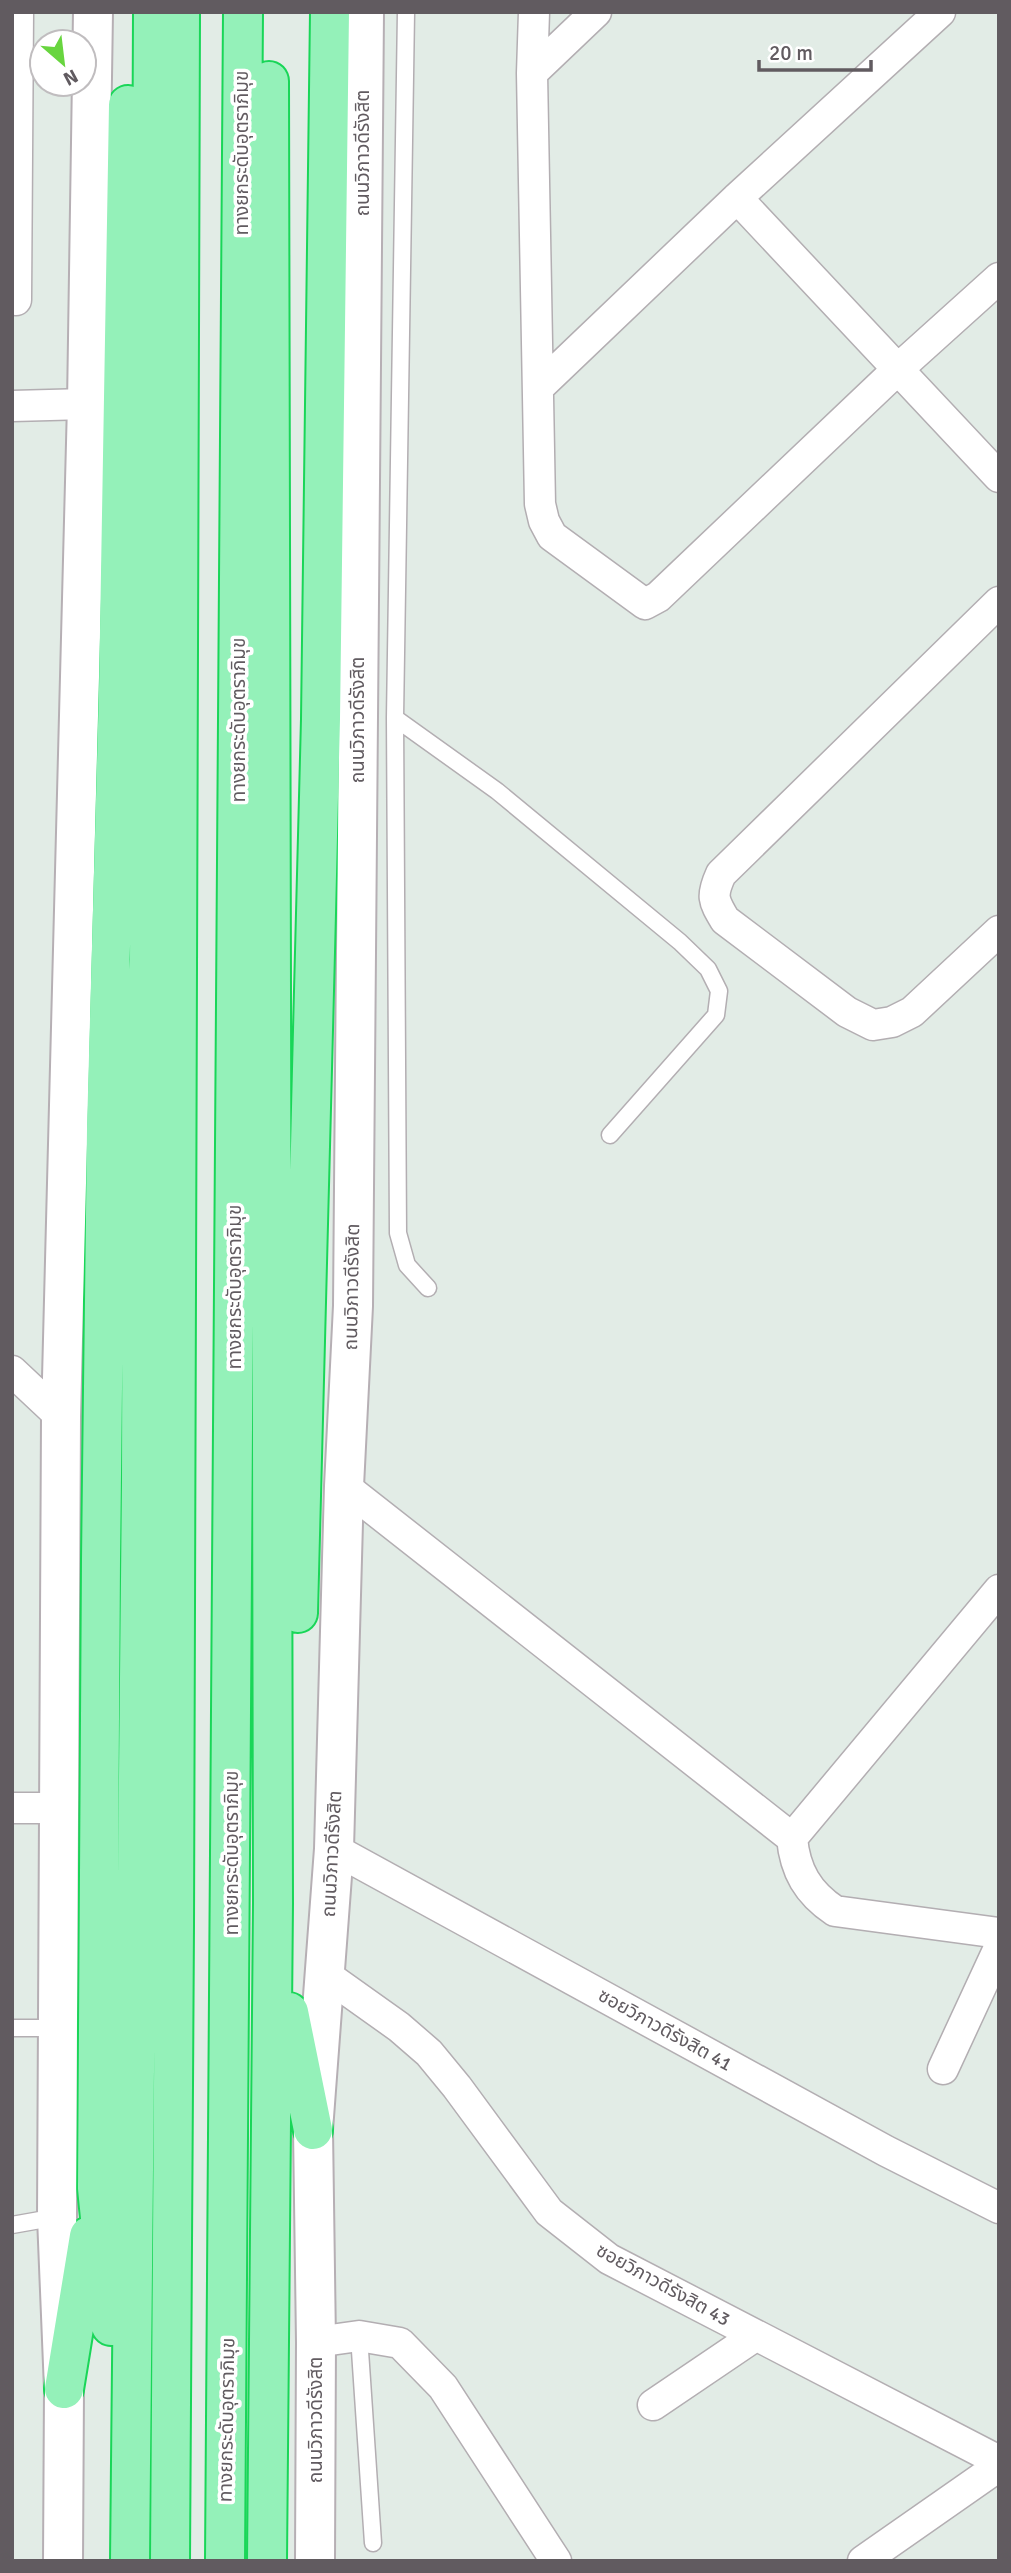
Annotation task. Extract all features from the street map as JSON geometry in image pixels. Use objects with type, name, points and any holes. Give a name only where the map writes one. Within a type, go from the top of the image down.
[{"type":"highway","points":[[130,2510],[97,2188],[106,1129],[118,690],[126,158],[131,12]]},
{"type":"highway","points":[[130,2561],[141,1482],[142,1083],[149,960],[153,12]]},
{"type":"highway","points":[[170,2561],[175,1884],[180,12]]},
{"type":"highway","name":"ทางยกระดับอุตราภิมุข","points":[[225,2561],[243,12]]},
{"type":"highway","points":[[267,2561],[274,1903],[269,12]]},
{"type":"highway","points":[[313,2130],[285,1987],[304,1451],[320,733],[330,12]]},
{"type":"highway","points":[[64,2389],[97,2188]]},
{"type":"main road","points":[[63,2561],[64,2389],[57,2217],[61,1418],[87,404],[93,12]]},
{"type":"main road","name":"ถนนวิภาวดีรังสิต","points":[[315,2561],[313,2130],[334,1849],[344,1486],[353,1306],[364,12]]},
{"type":"street","points":[[16,300],[18,12]]},
{"type":"street","points":[[534,12],[532,73],[540,504],[544,521],[552,536],[645,604],[658,597],[898,369],[999,278]]},
{"type":"street","points":[[532,73],[596,12]]},
{"type":"street","points":[[538,388],[737,198],[940,12]]},
{"type":"street","points":[[737,198],[999,477]]},
{"type":"street","points":[[12,406],[87,404]]},
{"type":"street","points":[[999,602],[721,874],[713,890],[715,902],[725,920],[847,1012],[873,1025],[892,1022],[912,1012],[999,931]]},
{"type":"street","points":[[12,1371],[61,1418]]},
{"type":"street","points":[[344,1486],[792,1838],[794,1856],[804,1881],[817,1899],[835,1911],[999,1933]]},
{"type":"street","points":[[792,1838],[999,1590]]},
{"type":"street","points":[[12,1808],[58,1808]]},
{"type":"street","name":"ซอยวิภาวดีรังสิต 41","points":[[334,1849],[886,2151],[999,2208]]},
{"type":"street","points":[[943,2069],[999,1948]]},
{"type":"street","name":"ซอยวิภาวดีรังสิต 43","points":[[326,1975],[399,2027],[429,2053],[549,2212],[609,2259],[999,2464]]},
{"type":"street","points":[[316,2342],[359,2336],[400,2343],[443,2386],[554,2559]]},
{"type":"street","points":[[653,2405],[755,2336]]},
{"type":"street","points":[[863,2561],[999,2464]]},
{"type":"lane","points":[[406,12],[395,718],[398,1233],[407,1265],[428,1288]]},
{"type":"lane","points":[[395,718],[497,790],[680,942],[708,969],[719,991],[716,1015],[610,1135]]},
{"type":"lane","points":[[12,2028],[57,2028]]},
{"type":"lane","points":[[12,2225],[57,2217]]},
{"type":"lane","points":[[359,2336],[373,2543]]}]
